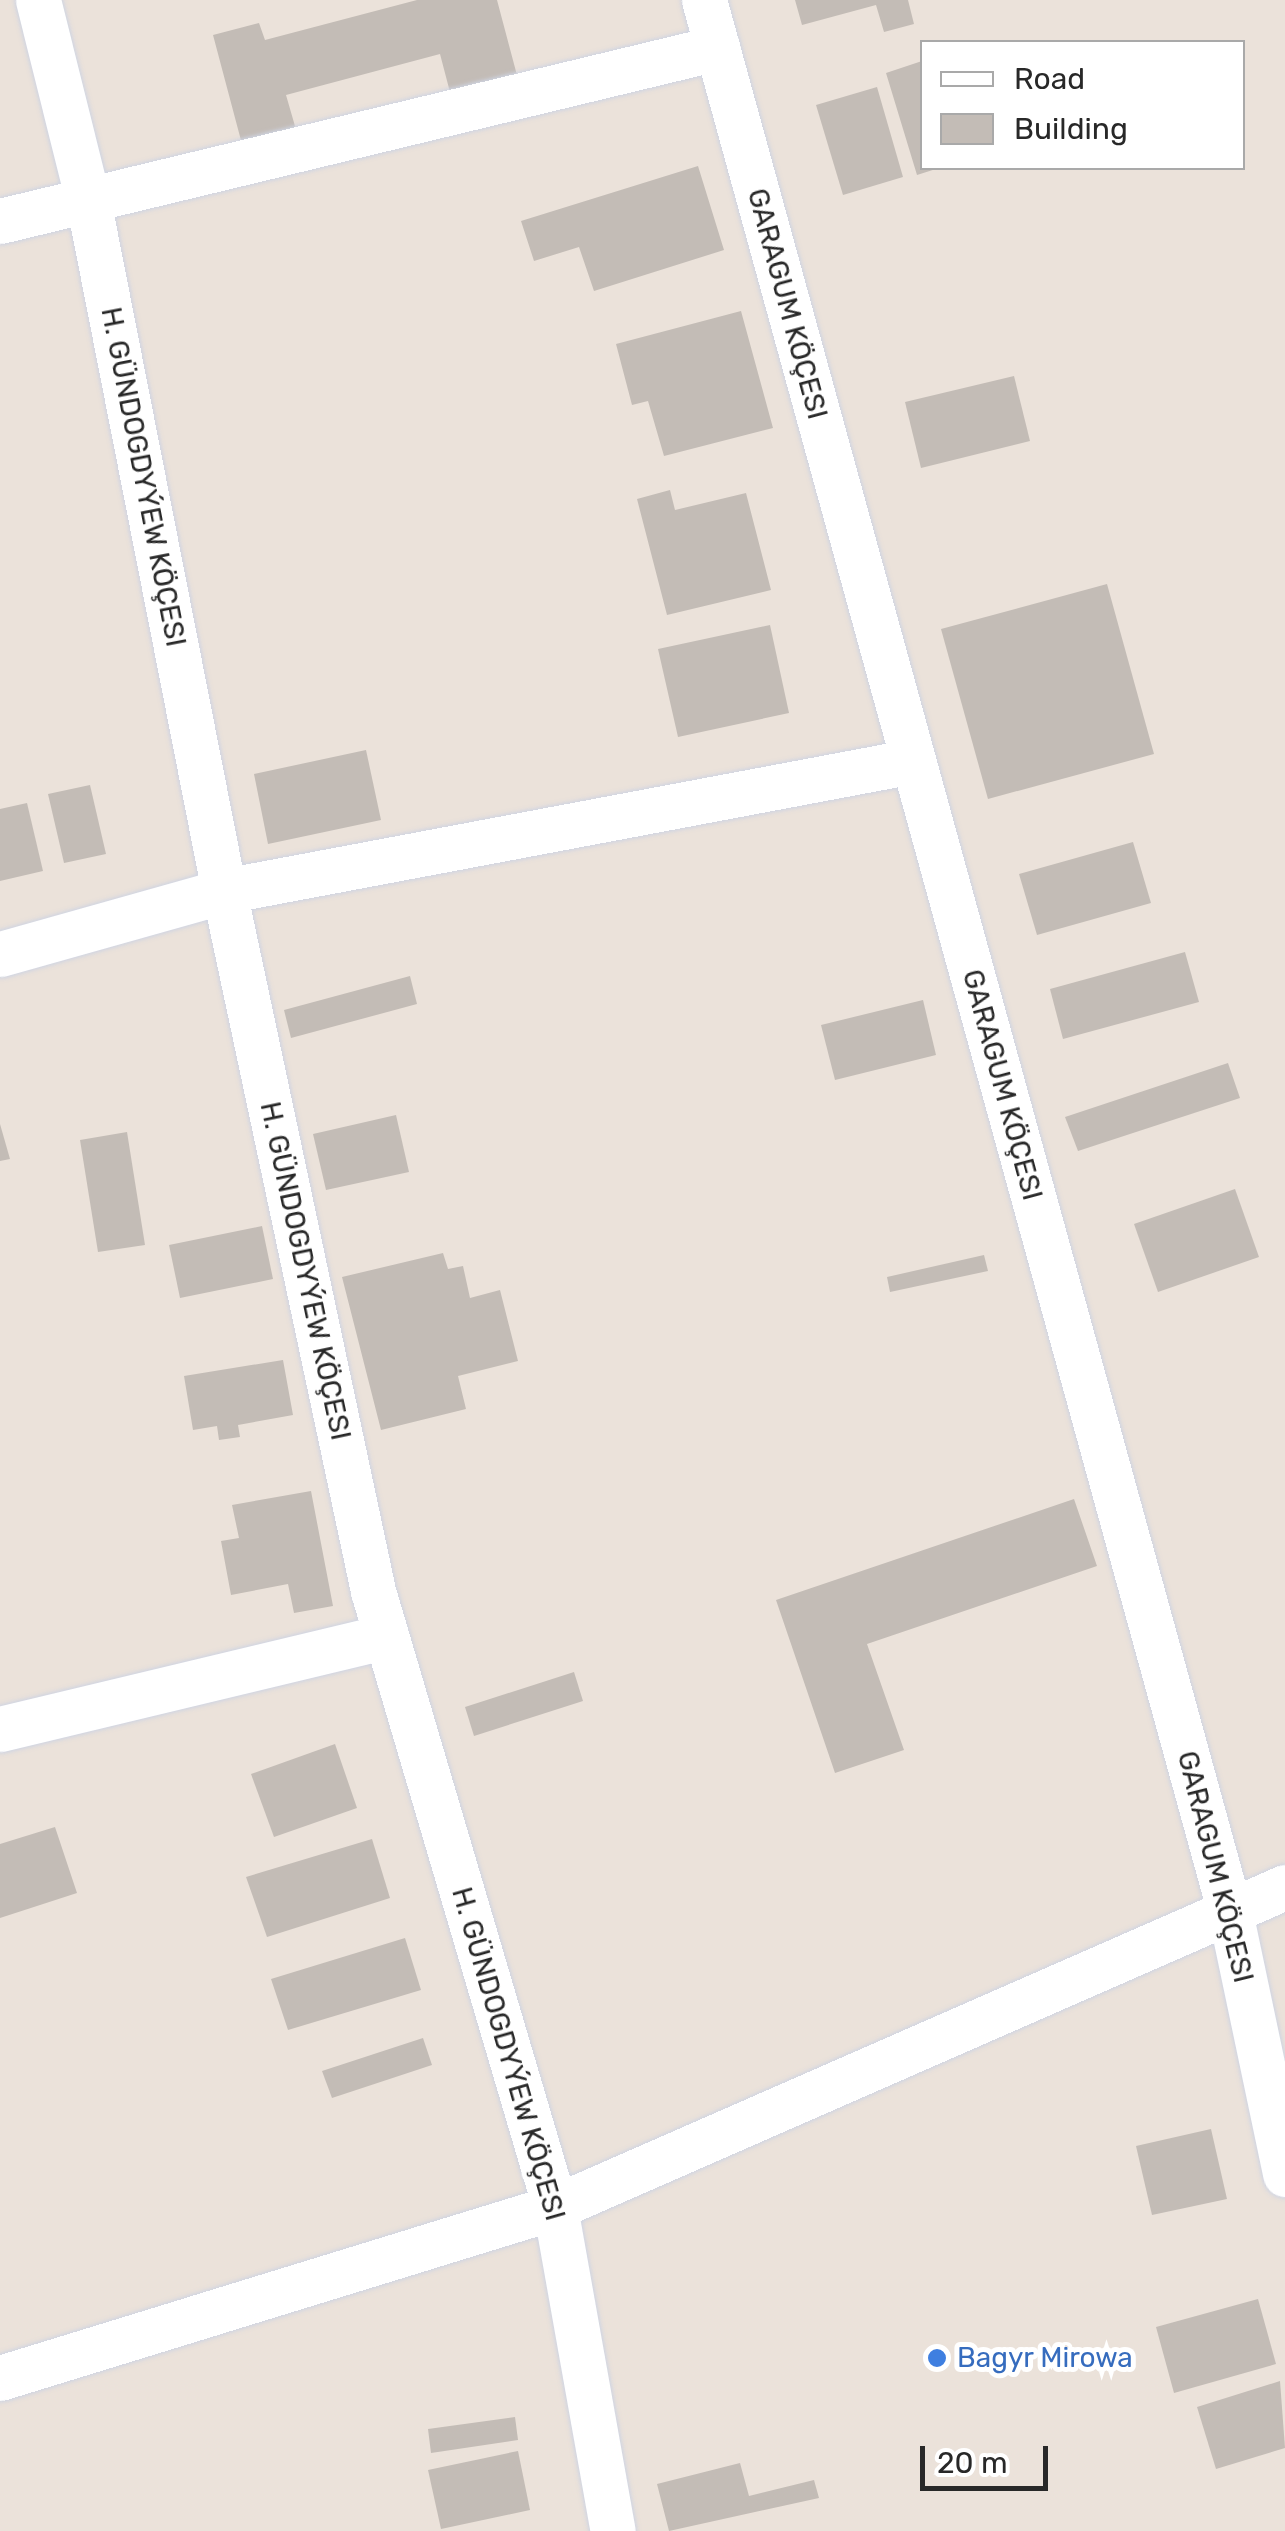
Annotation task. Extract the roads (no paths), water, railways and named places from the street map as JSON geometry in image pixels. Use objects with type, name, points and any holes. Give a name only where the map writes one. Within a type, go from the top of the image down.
[{"type":"street","name":"H. GÜNDOGDYÝEW KÖÇESI","points":[[38,0],[88,200],[224,891],[386,1636],[555,2207],[613,2531]]},
{"type":"street","name":"GARAGUM KÖÇESI","points":[[704,0],[1230,1912],[1285,2174]]},
{"type":"street","points":[[0,221],[716,48]]},
{"type":"street","points":[[0,954],[224,891],[913,761]]},
{"type":"street","points":[[0,1729],[386,1636]]},
{"type":"street","points":[[0,2378],[555,2207],[1285,1887]]},
{"type":"place","name":"Bagyr Mirowa","points":[[937,2358]]}]
